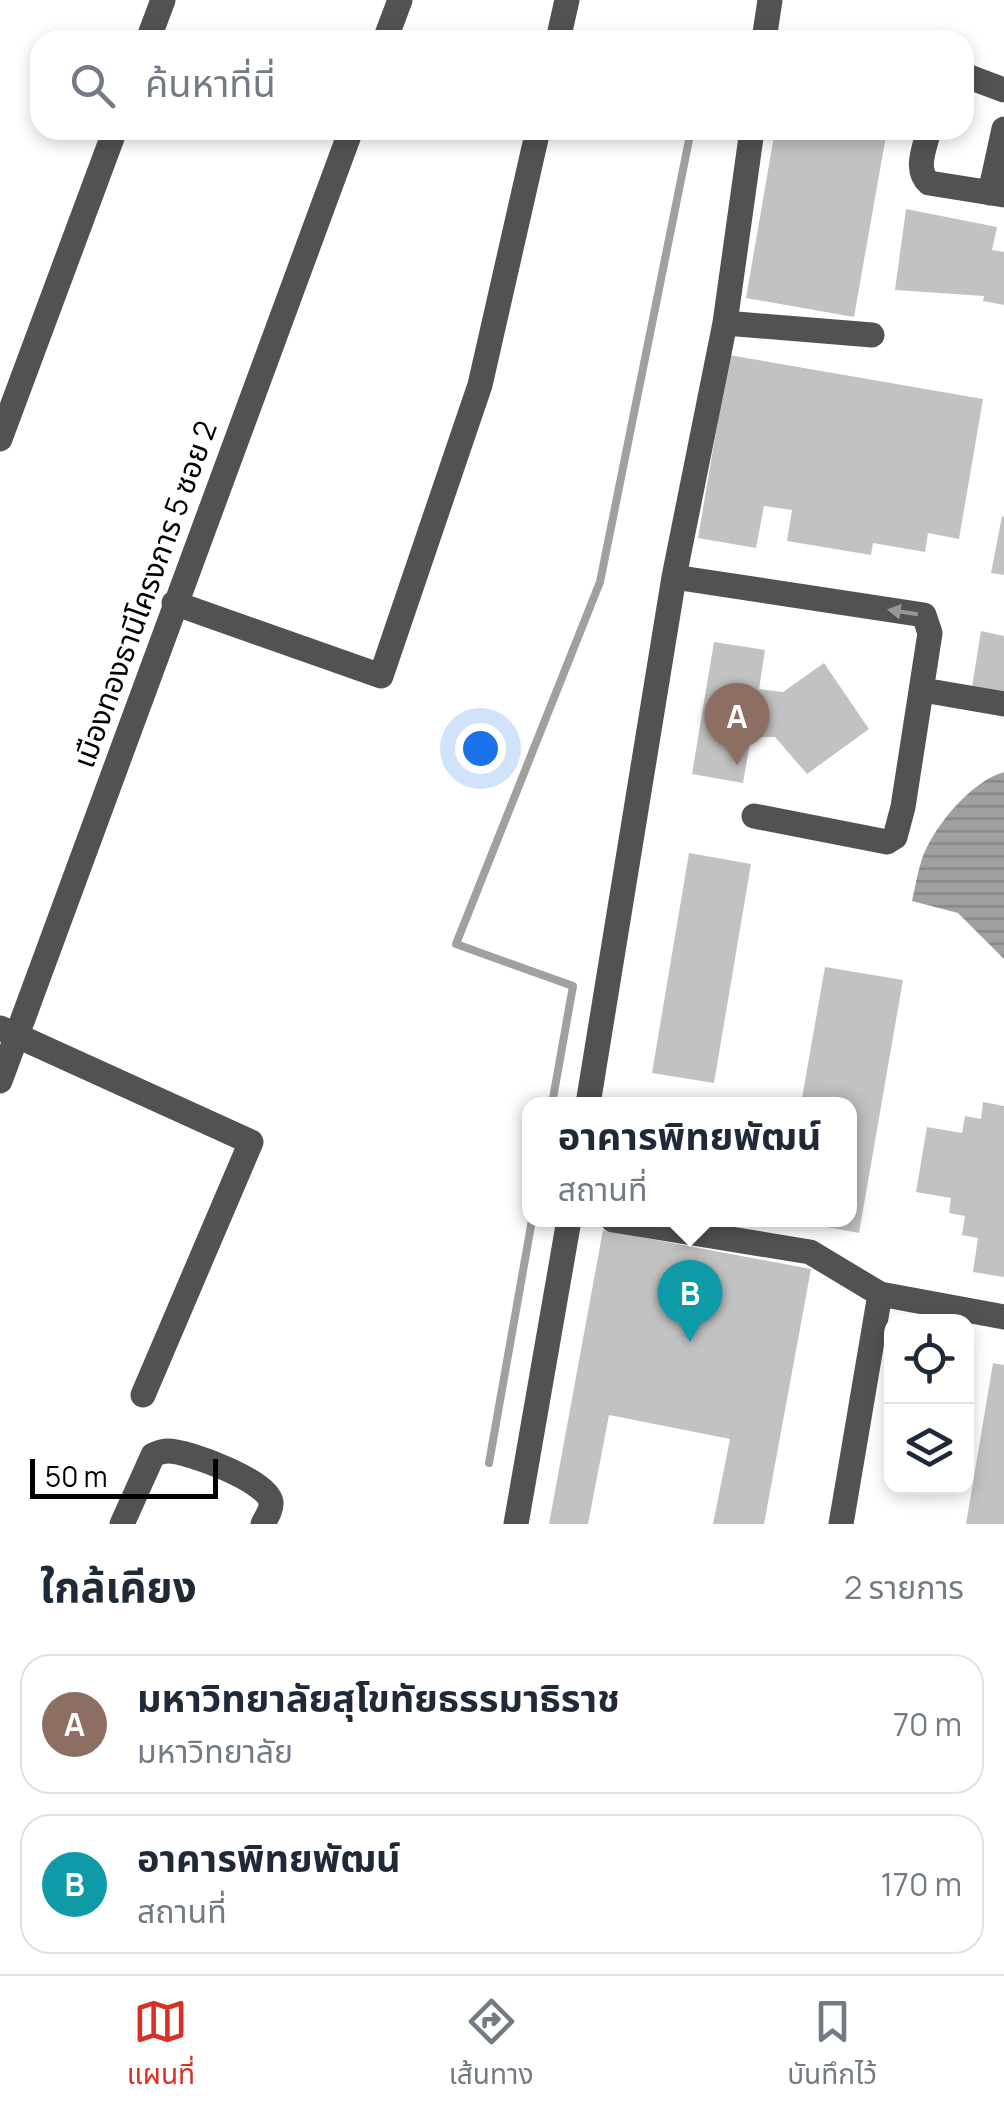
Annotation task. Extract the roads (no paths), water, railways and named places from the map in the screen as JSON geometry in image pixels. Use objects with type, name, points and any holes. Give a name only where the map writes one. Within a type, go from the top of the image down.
[{"type":"street","points":[[152,30],[163,0]]},
{"type":"street","points":[[388,30],[400,0]]},
{"type":"street","points":[[560,30],[567,0]]},
{"type":"street","points":[[766,30],[770,0]]},
{"type":"street","points":[[974,79],[1004,90]]},
{"type":"street","points":[[927,140],[920,168],[929,184],[997,194],[1004,130]]},
{"type":"street","points":[[0,438],[110,140]]},
{"type":"street","name":"เมืองทองธานีโครงการ 5 ซอย 2","points":[[0,1081],[9,1032],[347,140]]},
{"type":"street","points":[[174,603],[381,676],[480,385],[536,140]]},
{"type":"street","points":[[589,1097],[674,577],[725,323],[751,140]]},
{"type":"street","points":[[725,323],[872,336]]},
{"type":"street","points":[[674,577],[924,616],[930,632],[895,837],[886,842],[754,816]]},
{"type":"street","points":[[923,690],[1004,704]]},
{"type":"street","points":[[9,1032],[250,1142],[143,1396]]},
{"type":"street","points":[[516,1524],[568,1227]]},
{"type":"street","points":[[655,1227],[810,1252],[880,1294],[1004,1317]]},
{"type":"street","points":[[841,1524],[880,1294]]},
{"type":"street","points":[[122,1524],[152,1455],[169,1451],[224,1468],[261,1489],[271,1506],[263,1524]]},
{"type":"waterway","points":[[553,1097],[573,986],[456,944],[600,582],[689,140]]},
{"type":"waterway","points":[[489,1463],[531,1227]]},
{"type":"place","name":"มหาวิทยาลัยสุโขทัยธรรมาธิราช","points":[[737,765]]},
{"type":"place","name":"อาคารพิทยพัฒน์","points":[[690,1342]]}]
